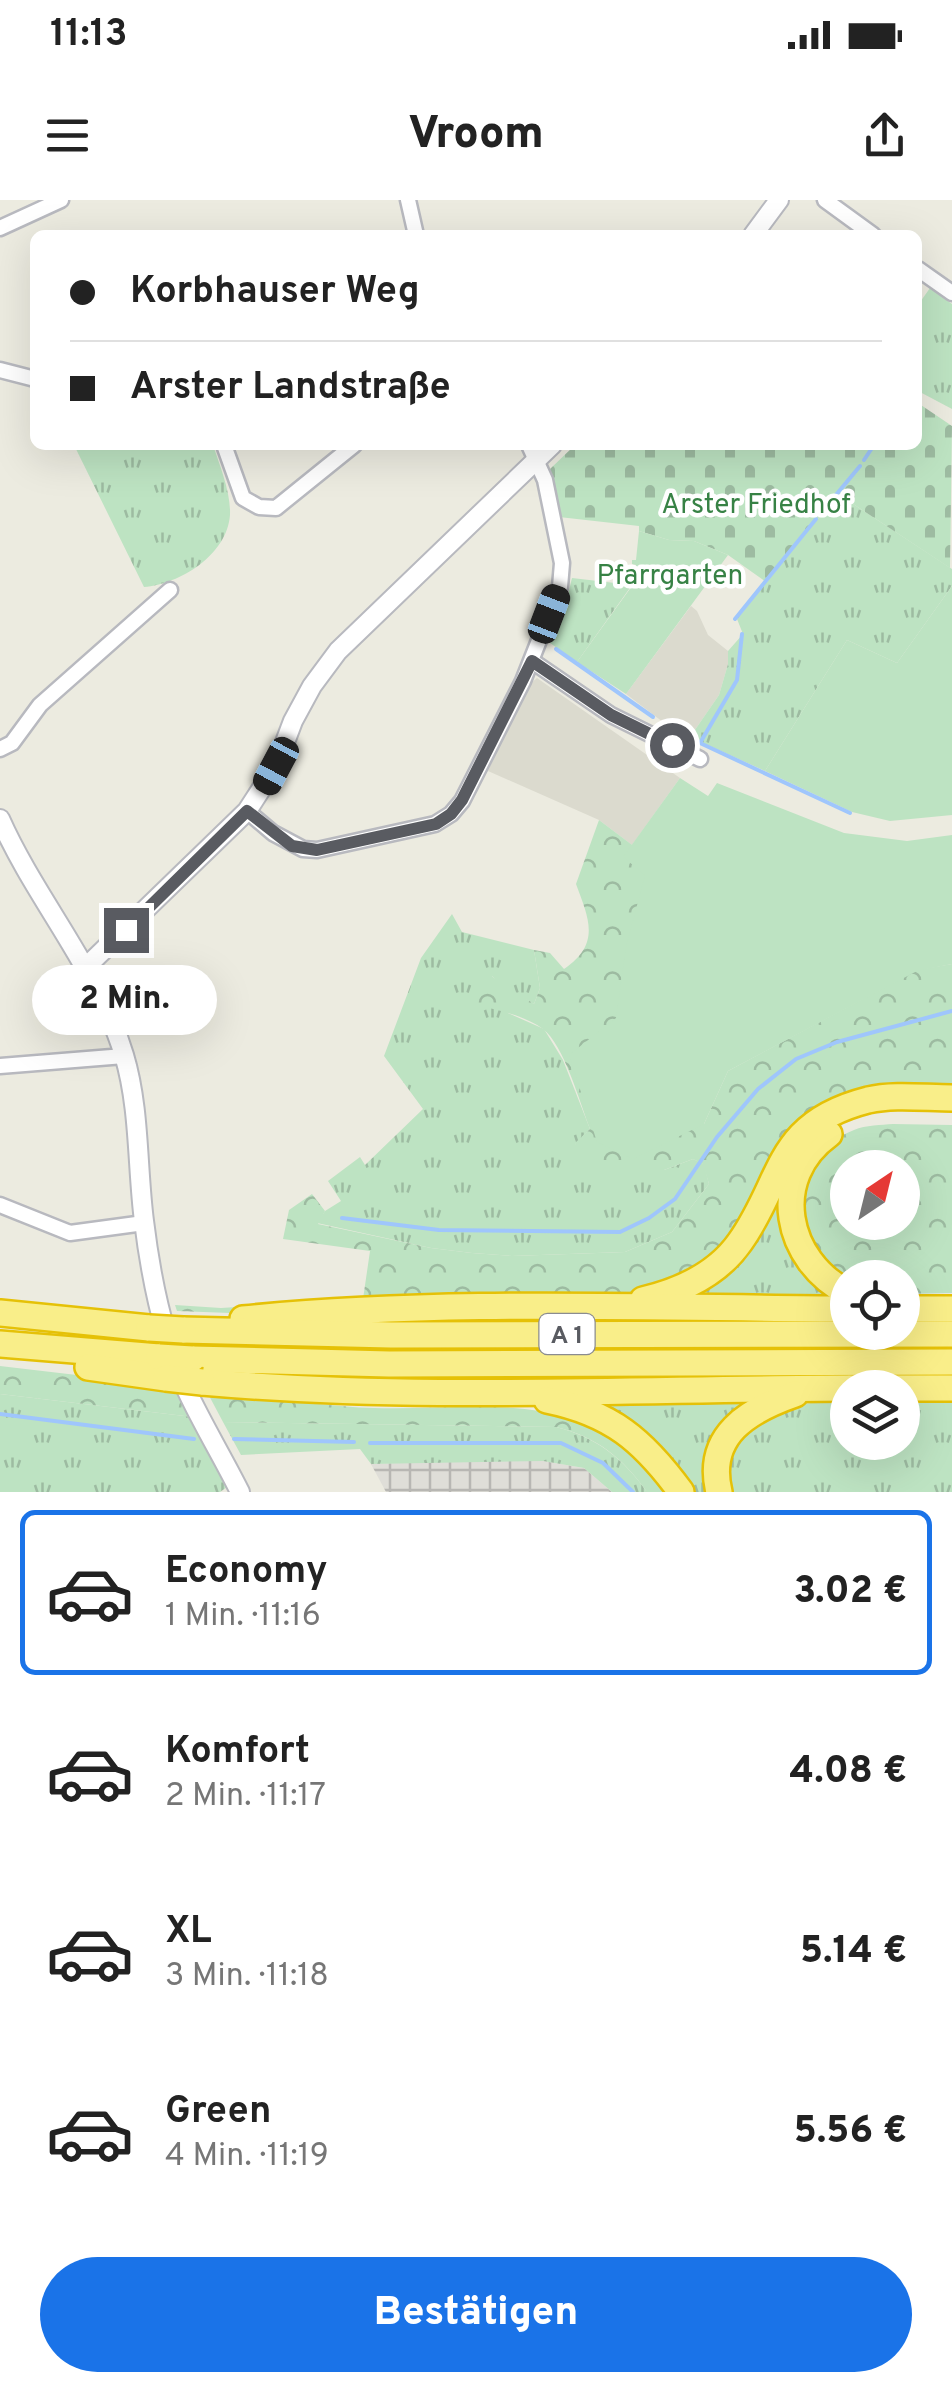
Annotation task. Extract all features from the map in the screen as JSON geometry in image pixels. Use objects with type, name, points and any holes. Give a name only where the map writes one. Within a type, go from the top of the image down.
[{"type":"highway","points":[[605,1308],[673,1292],[698,1281],[720,1264],[740,1243],[786,1152],[830,1114],[871,1099],[952,1098]]},
{"type":"highway","points":[[830,1281],[820,1275],[802,1251],[794,1231],[790,1204],[794,1182],[806,1157],[842,1125],[866,1116],[893,1112],[952,1113]]},
{"type":"highway","points":[[183,1330],[305,1313],[440,1308],[830,1309]]},
{"type":"highway","points":[[920,1308],[952,1309]]},
{"type":"highway","name":"A 1","points":[[0,1313],[183,1330],[392,1335],[952,1334]]},
{"type":"highway","name":"A 1","points":[[0,1344],[197,1370],[389,1364],[952,1362]]},
{"type":"highway","points":[[197,1370],[311,1389],[830,1388]]},
{"type":"highway","points":[[719,1492],[718,1457],[739,1421],[768,1403],[812,1388]]},
{"type":"highway","points":[[920,1388],[952,1388]]},
{"type":"highway","points":[[508,1391],[574,1405],[624,1429],[681,1492]]},
{"type":"street","points":[[0,228],[61,200]]},
{"type":"street","points":[[408,200],[415,230]]},
{"type":"street","points":[[758,230],[779,200]]},
{"type":"street","points":[[826,200],[865,230]]},
{"type":"street","points":[[922,271],[952,294]]},
{"type":"street","points":[[0,370],[30,378]]},
{"type":"street","points":[[226,450],[243,498],[268,509],[276,508],[348,450]]},
{"type":"street","points":[[85,968],[247,811],[276,766],[312,686],[338,651],[533,452],[546,480],[562,563],[560,587],[532,661],[462,800],[451,814],[436,824],[317,850],[292,846],[247,811]]},
{"type":"street","points":[[0,749],[12,743],[40,705],[170,590]]},
{"type":"street","points":[[532,661],[611,715],[700,760]]},
{"type":"street","points":[[0,819],[30,879],[105,1006],[124,1056],[158,1303],[187,1390],[240,1492]]},
{"type":"street","points":[[0,1066],[124,1056]]},
{"type":"street","points":[[0,1205],[70,1233],[144,1223]]},
{"type":"shaded area","points":[[691,606],[708,635],[728,651],[728,664],[719,695],[690,737],[626,694]]},
{"type":"shaded area","points":[[537,678],[680,778],[632,845],[599,820],[488,771],[525,688]]},
{"type":"shaded area","points":[[543,1461],[584,1468],[612,1492],[386,1492],[371,1464]]},
{"type":"green space","points":[[930,288],[952,304],[952,409],[922,393],[922,299]]},
{"type":"green space","name":"Arster Friedhof","points":[[922,406],[952,426],[950,568],[838,494],[766,582],[728,555],[694,541],[669,540],[639,531],[639,526],[559,517],[550,469],[570,450],[922,450]]},
{"type":"green space","points":[[76,450],[215,450],[230,507],[220,543],[211,555],[186,573],[144,587]]},
{"type":"green space","points":[[838,494],[952,569],[952,586],[897,663],[847,640],[765,771],[690,737],[719,695],[728,651],[743,634],[737,619]]},
{"type":"green space","name":"Pfarrgarten","points":[[639,531],[669,540],[694,541],[728,555],[626,694],[577,662],[632,586],[630,580],[635,580],[636,565],[632,560],[636,560]]},
{"type":"green space","points":[[572,578],[632,585],[577,662],[550,643],[564,611]]},
{"type":"green space","points":[[952,586],[952,815],[890,821],[852,812],[765,771],[847,640],[897,663]]},
{"type":"green space","points":[[680,778],[708,796],[717,783],[844,833],[907,841],[952,835],[952,964],[917,971],[728,1071],[704,1124],[633,1159],[597,1142],[569,1055],[616,1018],[626,947],[645,875],[623,857]]},
{"type":"green space","points":[[599,820],[660,866],[704,1124],[728,1071],[917,970],[952,964],[952,1091],[836,1102],[713,1260],[657,1289],[625,1294],[230,1313],[177,1311],[175,1305],[221,1308],[363,1299],[370,1251],[283,1239],[289,1210],[312,1194],[325,1211],[318,1224],[472,1253],[512,1256],[625,1252],[672,1232],[709,1184],[703,1164],[693,1159],[664,1170],[619,1173],[579,1158],[575,1143],[590,1129],[551,1037],[527,1020],[475,1005],[485,972],[534,1004],[540,988],[534,950],[550,953],[564,969],[583,950],[588,920],[576,884]]},
{"type":"green space","points":[[452,914],[462,932],[534,950],[540,988],[534,1004],[492,976],[508,1013],[544,1029],[563,1060],[590,1129],[575,1144],[664,1170],[693,1159],[704,1164],[709,1184],[672,1232],[625,1252],[512,1256],[431,1248],[317,1223],[325,1211],[341,1201],[328,1181],[360,1157],[365,1165],[423,1109],[384,1056],[421,958]]},
{"type":"green space","points":[[874,1108],[832,1125],[830,1240],[842,1240],[844,1260],[830,1260],[830,1298],[678,1297],[822,1127]]},
{"type":"green space","points":[[952,1125],[952,1293],[920,1294],[920,1260],[830,1260],[830,1267],[815,1246],[806,1224],[804,1202],[807,1180],[816,1159],[832,1142],[868,1126]]},
{"type":"green space","points":[[0,1366],[179,1387],[193,1417],[0,1394]]},
{"type":"green space","points":[[206,1390],[353,1407],[497,1407],[571,1418],[605,1433],[636,1457],[665,1492],[647,1492],[608,1450],[556,1427],[223,1422]]},
{"type":"green space","points":[[0,1394],[193,1417],[230,1485],[220,1492],[0,1492]]},
{"type":"green space","points":[[765,1395],[754,1404],[713,1492],[688,1492],[578,1401]]},
{"type":"green space","points":[[830,1401],[830,1460],[920,1460],[920,1402],[952,1403],[952,1492],[726,1492],[727,1456],[737,1436],[783,1406]]},
{"type":"green space","points":[[223,1422],[556,1427],[607,1450],[647,1492],[612,1492],[584,1468],[543,1461],[371,1464],[360,1449],[241,1455]]},
{"type":"waterway","points":[[864,460],[871,450]]},
{"type":"waterway","points":[[821,513],[860,466]]},
{"type":"waterway","points":[[735,619],[816,519]]},
{"type":"waterway","points":[[742,634],[737,680],[700,743],[850,813]]},
{"type":"waterway","points":[[556,649],[653,717]]},
{"type":"waterway","points":[[662,723],[689,737]]},
{"type":"waterway","points":[[342,1218],[439,1230],[620,1232],[675,1199],[717,1137],[758,1089],[796,1059],[837,1042],[952,1011]]},
{"type":"waterway","points":[[0,1414],[194,1439]]},
{"type":"waterway","points":[[234,1439],[354,1442]]},
{"type":"waterway","points":[[370,1443],[561,1443],[603,1463],[633,1492]]},
{"type":"route","points":[[126,930],[247,811],[292,846],[317,850],[436,824],[462,800],[532,661],[611,715],[672,745]]}]
